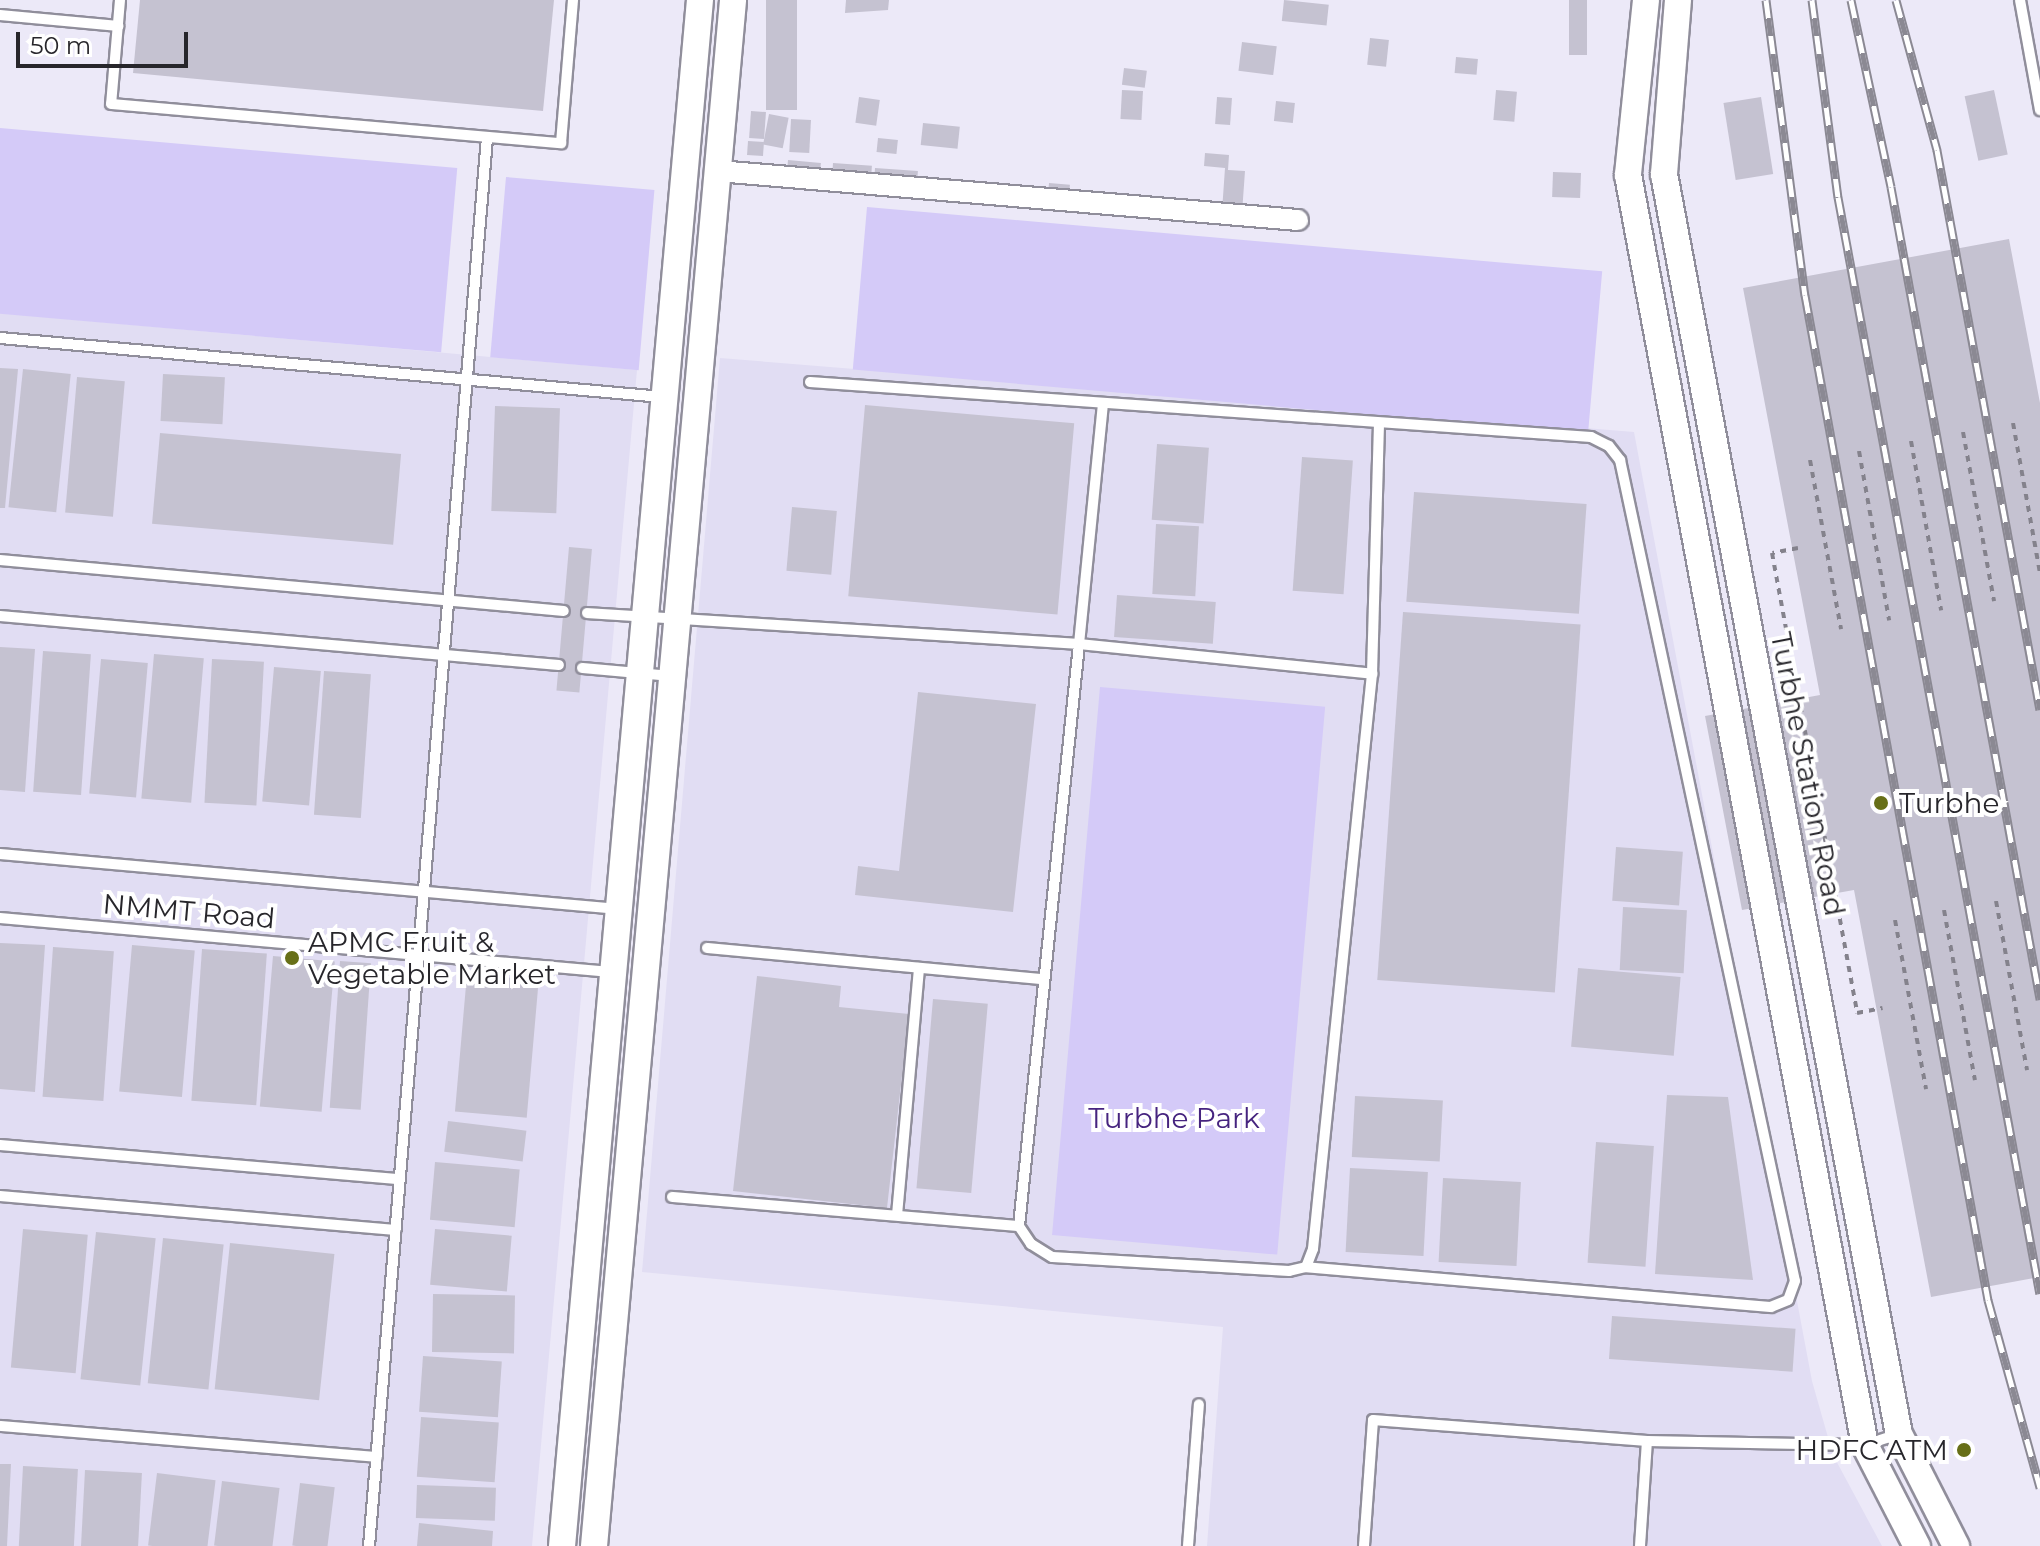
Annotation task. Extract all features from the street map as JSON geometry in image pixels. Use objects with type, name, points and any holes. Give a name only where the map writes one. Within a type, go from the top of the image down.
[{"type":"street","points":[[594,1546],[612,1185],[630,928],[640,673],[700,0]]},
{"type":"street","points":[[562,1546],[612,1185],[613,972],[630,928],[672,676],[733,0]]},
{"type":"street","points":[[1646,0],[1628,175],[1865,1445],[1917,1546]]},
{"type":"street","name":"Turbhe Station Road","points":[[1678,0],[1664,174],[1899,1434],[1956,1546]]},
{"type":"street","points":[[718,171],[1298,220]]},
{"type":"street","points":[[1673,421],[1708,413]]},
{"type":"street","points":[[1743,796],[1779,790]]},
{"type":"street","points":[[1812,1162],[1846,1155]]},
{"type":"lane","points":[[120,0],[111,104],[561,143],[573,0]]},
{"type":"lane","points":[[2020,0],[2040,110]]},
{"type":"lane","points":[[0,15],[118,26]]},
{"type":"lane","points":[[369,1546],[487,137]]},
{"type":"lane","points":[[0,338],[664,397]]},
{"type":"lane","points":[[810,382],[1591,437],[1609,446],[1620,460],[1795,1281],[1788,1300],[1771,1307],[1306,1267],[1289,1271],[1052,1257],[1031,1244],[1019,1226],[1103,403]]},
{"type":"lane","points":[[1306,1267],[1313,1249],[1372,674],[1379,424]]},
{"type":"lane","points":[[0,560],[564,611]]},
{"type":"lane","points":[[587,613],[1079,644],[1372,674]]},
{"type":"lane","points":[[0,616],[559,665]]},
{"type":"lane","points":[[582,668],[672,676]]},
{"type":"lane","points":[[0,854],[424,891],[630,928]]},
{"type":"lane","name":"NMMT Road","points":[[0,918],[613,972]]},
{"type":"lane","points":[[707,948],[1044,979]]},
{"type":"lane","points":[[897,1215],[919,968]]},
{"type":"lane","points":[[0,1145],[400,1179]]},
{"type":"lane","points":[[0,1196],[396,1230]]},
{"type":"lane","points":[[672,1197],[1019,1226]]},
{"type":"lane","points":[[1188,1546],[1199,1404]]},
{"type":"lane","points":[[1364,1546],[1373,1420],[1647,1441],[1865,1445],[1899,1434]]},
{"type":"lane","points":[[0,1426],[377,1457]]},
{"type":"lane","points":[[1640,1546],[1647,1441]]},
{"type":"path","points":[[2013,423],[2040,573]]},
{"type":"path","points":[[1963,432],[1994,601]]},
{"type":"path","points":[[1911,441],[1941,610]]},
{"type":"path","points":[[1859,451],[1889,620]]},
{"type":"path","points":[[1810,460],[1841,629]]},
{"type":"path","points":[[1798,548],[1772,553],[1857,1013],[1883,1008]]},
{"type":"path","points":[[1996,901],[2027,1070]]},
{"type":"path","points":[[1944,910],[1975,1080]]},
{"type":"path","points":[[1895,920],[1926,1089]]},
{"type":"shaded area","name":"APMC Fruit & Vegetable Market","points":[[0,313],[637,370],[532,1546],[0,1546]]},
{"type":"shaded area","points":[[720,358],[1634,432],[1812,1381],[1833,1455],[1882,1546],[1207,1546],[1223,1327],[642,1272]]},
{"type":"green space","points":[[0,128],[457,168],[441,352],[0,314]]},
{"type":"green space","points":[[506,177],[654,190],[639,370],[490,357]]},
{"type":"green space","points":[[867,207],[1602,271],[1588,434],[853,369]]},
{"type":"green space","name":"Turbhe Park","points":[[1100,687],[1325,707],[1277,1255],[1052,1235]]},
{"type":"building","points":[[140,0],[554,0],[543,111],[133,73]]},
{"type":"building","points":[[766,0],[797,0],[797,110],[766,110]]},
{"type":"building","points":[[846,0],[889,0],[888,10],[845,13]]},
{"type":"building","points":[[1284,0],[1329,5],[1327,26],[1282,21]]},
{"type":"building","points":[[1569,0],[1587,0],[1587,55],[1569,55]]},
{"type":"building","points":[[1370,38],[1389,40],[1386,67],[1367,65]]},
{"type":"building","points":[[1242,42],[1277,46],[1273,75],[1238,71]]},
{"type":"building","points":[[1456,57],[1478,59],[1477,75],[1455,73]]},
{"type":"building","points":[[1124,68],[1147,71],[1145,88],[1122,85]]},
{"type":"building","points":[[1122,90],[1143,91],[1141,120],[1120,119]]},
{"type":"building","points":[[1496,90],[1517,92],[1514,122],[1493,120]]},
{"type":"building","points":[[1994,90],[2008,155],[1978,161],[1965,96]]},
{"type":"building","points":[[859,97],[880,100],[876,126],[855,123]]},
{"type":"building","points":[[1217,97],[1232,98],[1230,125],[1215,124]]},
{"type":"building","points":[[1761,97],[1773,174],[1736,180],[1723,103]]},
{"type":"building","points":[[1276,101],[1295,103],[1293,123],[1274,121]]},
{"type":"building","points":[[751,111],[766,112],[764,139],[749,138]]},
{"type":"building","points":[[769,114],[789,118],[783,148],[763,144]]},
{"type":"building","points":[[791,119],[811,120],[809,153],[789,152]]},
{"type":"building","points":[[923,123],[960,127],[957,149],[921,145]]},
{"type":"building","points":[[878,138],[898,140],[896,154],[877,152]]},
{"type":"building","points":[[748,141],[764,142],[763,156],[747,155]]},
{"type":"building","points":[[1205,153],[1229,155],[1228,170],[1245,171],[1242,213],[1222,211],[1225,168],[1204,166]]},
{"type":"building","points":[[788,160],[821,163],[820,177],[787,174]]},
{"type":"building","points":[[833,163],[872,166],[871,181],[832,178]]},
{"type":"building","points":[[875,168],[918,171],[917,185],[874,182]]},
{"type":"building","points":[[1553,172],[1581,173],[1580,198],[1552,197]]},
{"type":"building","points":[[1049,183],[1070,185],[1069,197],[1048,195]]},
{"type":"building","name":"Turbhe","points":[[2009,239],[2040,403],[2040,1277],[1931,1297],[1854,890],[1742,910],[1705,716],[1820,695],[1743,288]]},
{"type":"building","points":[[0,368],[18,369],[5,508],[0,508]]},
{"type":"building","points":[[23,369],[71,374],[56,512],[8,507]]},
{"type":"building","points":[[163,374],[225,377],[222,424],[161,421]]},
{"type":"building","points":[[77,377],[125,381],[113,517],[65,512]]},
{"type":"building","points":[[865,405],[1074,423],[1057,615],[848,596]]},
{"type":"building","points":[[495,406],[560,408],[556,513],[491,511]]},
{"type":"building","points":[[160,433],[401,454],[393,545],[152,524]]},
{"type":"building","points":[[1157,444],[1209,448],[1204,523],[1152,520]]},
{"type":"building","points":[[1302,457],[1353,461],[1344,594],[1293,591]]},
{"type":"building","points":[[1414,492],[1587,504],[1579,614],[1406,602]]},
{"type":"building","points":[[792,507],[837,511],[831,575],[786,571]]},
{"type":"building","points":[[1156,524],[1199,526],[1195,596],[1152,594]]},
{"type":"building","points":[[569,547],[592,549],[579,692],[556,690]]},
{"type":"building","points":[[1117,595],[1216,602],[1213,644],[1114,637]]},
{"type":"building","points":[[1403,612],[1581,624],[1555,993],[1377,980]]},
{"type":"building","points":[[0,647],[35,649],[25,792],[0,790]]},
{"type":"building","points":[[43,651],[91,654],[81,795],[33,792]]},
{"type":"building","points":[[154,654],[204,658],[191,803],[141,798]]},
{"type":"building","points":[[101,659],[148,663],[136,798],[89,793]]},
{"type":"building","points":[[212,659],[264,662],[256,806],[204,803]]},
{"type":"building","points":[[274,667],[321,671],[309,806],[262,801]]},
{"type":"building","points":[[324,671],[371,674],[361,818],[314,815]]},
{"type":"building","points":[[918,692],[1036,704],[1013,912],[855,895],[858,866],[899,871]]},
{"type":"building","points":[[1616,847],[1683,852],[1679,906],[1612,901]]},
{"type":"building","points":[[1623,907],[1687,910],[1684,973],[1620,970]]},
{"type":"building","points":[[0,943],[45,945],[35,1092],[0,1089]]},
{"type":"building","points":[[132,945],[195,950],[182,1097],[119,1091]]},
{"type":"building","points":[[53,947],[114,951],[103,1101],[43,1097]]},
{"type":"building","points":[[202,949],[267,954],[256,1105],[191,1101]]},
{"type":"building","points":[[273,956],[335,961],[322,1112],[260,1106]]},
{"type":"building","points":[[340,961],[371,963],[361,1110],[330,1108]]},
{"type":"building","points":[[1578,968],[1681,977],[1674,1056],[1571,1047]]},
{"type":"building","points":[[467,974],[539,980],[527,1118],[455,1111]]},
{"type":"building","points":[[757,976],[841,986],[839,1007],[909,1014],[887,1208],[733,1191]]},
{"type":"building","points":[[933,999],[988,1004],[971,1193],[916,1188]]},
{"type":"building","points":[[1667,1095],[1728,1097],[1753,1280],[1655,1274]]},
{"type":"building","points":[[1355,1096],[1443,1101],[1440,1162],[1352,1157]]},
{"type":"building","points":[[448,1121],[526,1131],[523,1161],[444,1152]]},
{"type":"building","points":[[1596,1142],[1654,1146],[1645,1267],[1588,1263]]},
{"type":"building","points":[[435,1162],[520,1169],[515,1227],[430,1220]]},
{"type":"building","points":[[1350,1168],[1428,1172],[1423,1256],[1346,1252]]},
{"type":"building","points":[[1443,1178],[1521,1182],[1516,1266],[1439,1262]]},
{"type":"building","points":[[23,1229],[88,1235],[76,1373],[11,1367]]},
{"type":"building","points":[[435,1229],[512,1236],[507,1291],[430,1285]]},
{"type":"building","points":[[96,1232],[156,1238],[140,1385],[81,1379]]},
{"type":"building","points":[[163,1238],[224,1244],[208,1390],[148,1383]]},
{"type":"building","points":[[230,1243],[334,1254],[319,1400],[215,1389]]},
{"type":"building","points":[[433,1294],[515,1295],[514,1353],[432,1352]]},
{"type":"building","points":[[1612,1316],[1796,1329],[1793,1372],[1609,1359]]},
{"type":"building","points":[[423,1356],[502,1362],[498,1417],[419,1412]]},
{"type":"building","points":[[421,1417],[499,1422],[495,1482],[417,1477]]},
{"type":"building","points":[[0,1464],[11,1464],[7,1546],[0,1546]]},
{"type":"building","points":[[23,1466],[78,1469],[74,1546],[19,1546]]},
{"type":"building","points":[[85,1470],[142,1473],[138,1546],[81,1546]]},
{"type":"building","points":[[157,1473],[216,1480],[207,1546],[148,1545]]},
{"type":"building","points":[[222,1481],[280,1488],[272,1546],[214,1546]]},
{"type":"building","points":[[300,1483],[335,1487],[328,1546],[292,1546]]},
{"type":"building","points":[[417,1485],[496,1488],[495,1521],[416,1518]]},
{"type":"building","points":[[419,1523],[493,1531],[492,1546],[417,1546]]},
{"type":"railway","points":[[1766,0],[1805,295],[1988,1300],[2040,1488]]},
{"type":"railway","points":[[1812,0],[1838,197],[2040,1294]]},
{"type":"railway","points":[[1851,0],[1891,187],[2040,999]]},
{"type":"railway","points":[[1896,0],[1937,150],[2040,710]]},
{"type":"place","name":"Turbhe","points":[[1881,803]]},
{"type":"place","name":"APMC Fruit & Vegetable Market","points":[[292,958]]},
{"type":"place","name":"HDFC ATM","points":[[1964,1450]]}]
